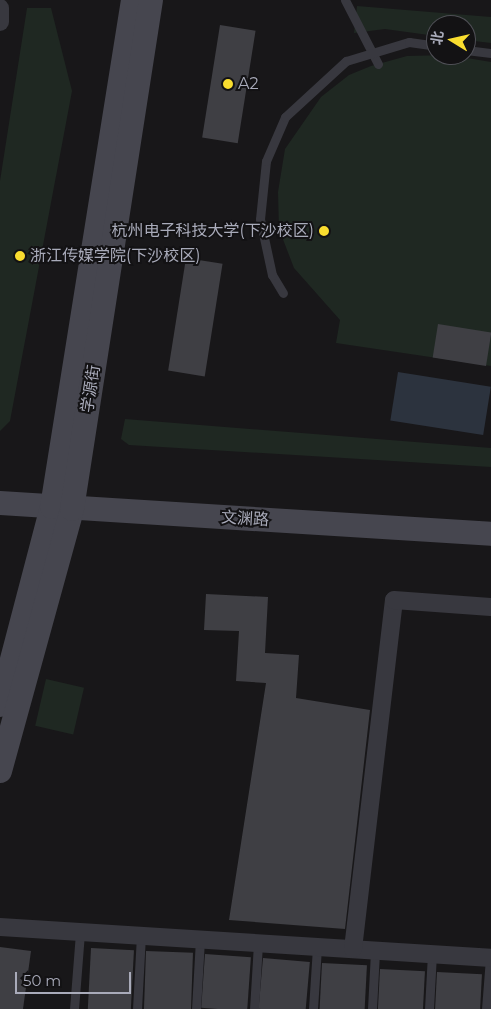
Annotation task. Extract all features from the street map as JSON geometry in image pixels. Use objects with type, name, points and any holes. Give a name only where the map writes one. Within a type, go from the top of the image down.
[{"type":"main road","name":"学源街","points":[[0,705],[62,508],[133,0]]},
{"type":"main road","name":"学源街","points":[[0,771],[62,508],[152,0]]},
{"type":"main road","name":"文渊路","points":[[0,503],[491,534]]},
{"type":"street","points":[[0,8],[0,22]]},
{"type":"street","points":[[353,949],[394,600],[491,607]]},
{"type":"street","points":[[0,927],[490,958]]},
{"type":"lane","points":[[345,0],[378,64]]},
{"type":"lane","points":[[283,293],[272,275],[260,219],[266,161],[285,116],[346,61],[372,51],[409,42],[426,45]]},
{"type":"lane","points":[[476,51],[491,53]]},
{"type":"lane","points":[[74,1009],[80,932]]},
{"type":"lane","points":[[137,1009],[141,936]]},
{"type":"lane","points":[[196,1009],[200,940]]},
{"type":"lane","points":[[254,1009],[258,943]]},
{"type":"lane","points":[[313,1009],[317,947]]},
{"type":"lane","points":[[372,1009],[375,951]]},
{"type":"lane","points":[[429,1009],[432,954]]},
{"type":"lane","points":[[486,1009],[490,958]]},
{"type":"shaded area","points":[[357,6],[467,15],[426,15],[426,35],[385,29],[354,33]]},
{"type":"shaded area","name":"浙江传媒学院(下沙校区)","points":[[27,8],[51,8],[72,91],[10,421],[0,431],[0,181]]},
{"type":"shaded area","points":[[476,16],[491,17],[491,43],[476,41]]},
{"type":"shaded area","points":[[407,56],[426,56],[426,65],[476,65],[476,60],[491,62],[491,366],[336,343],[340,320],[294,268],[279,229],[278,192],[285,149],[321,97],[349,75],[371,66]]},
{"type":"shaded area","points":[[398,372],[491,387],[483,435],[390,420]]},
{"type":"shaded area","points":[[125,419],[491,448],[491,467],[129,445],[121,439]]},
{"type":"shaded area","points":[[46,679],[84,688],[73,735],[35,726]]},
{"type":"building","name":"A2","points":[[220,25],[256,31],[238,143],[202,138]]},
{"type":"building","points":[[186,258],[223,264],[205,376],[168,371]]},
{"type":"building","points":[[438,324],[491,332],[486,366],[433,358]]},
{"type":"building","points":[[206,594],[268,597],[265,653],[299,655],[296,698],[370,710],[345,929],[229,920],[266,683],[236,681],[239,631],[204,630]]},
{"type":"building","points":[[0,947],[31,951],[23,1009],[0,1009]]},
{"type":"building","points":[[91,948],[134,950],[131,1009],[88,1009]]},
{"type":"building","points":[[146,951],[193,953],[191,1009],[144,1009]]},
{"type":"building","points":[[205,954],[251,957],[247,1009],[201,1008]]},
{"type":"building","points":[[263,958],[310,962],[306,1009],[259,1009]]},
{"type":"building","points":[[322,963],[367,965],[365,1009],[320,1009]]},
{"type":"building","points":[[380,969],[425,971],[423,1009],[378,1009]]},
{"type":"building","points":[[437,972],[482,974],[480,1009],[435,1009]]},
{"type":"place","name":"A2","points":[[228,84]]},
{"type":"place","name":"杭州电子科技大学(下沙校区)","points":[[324,231]]},
{"type":"place","name":"浙江传媒学院(下沙校区)","points":[[20,256]]}]
